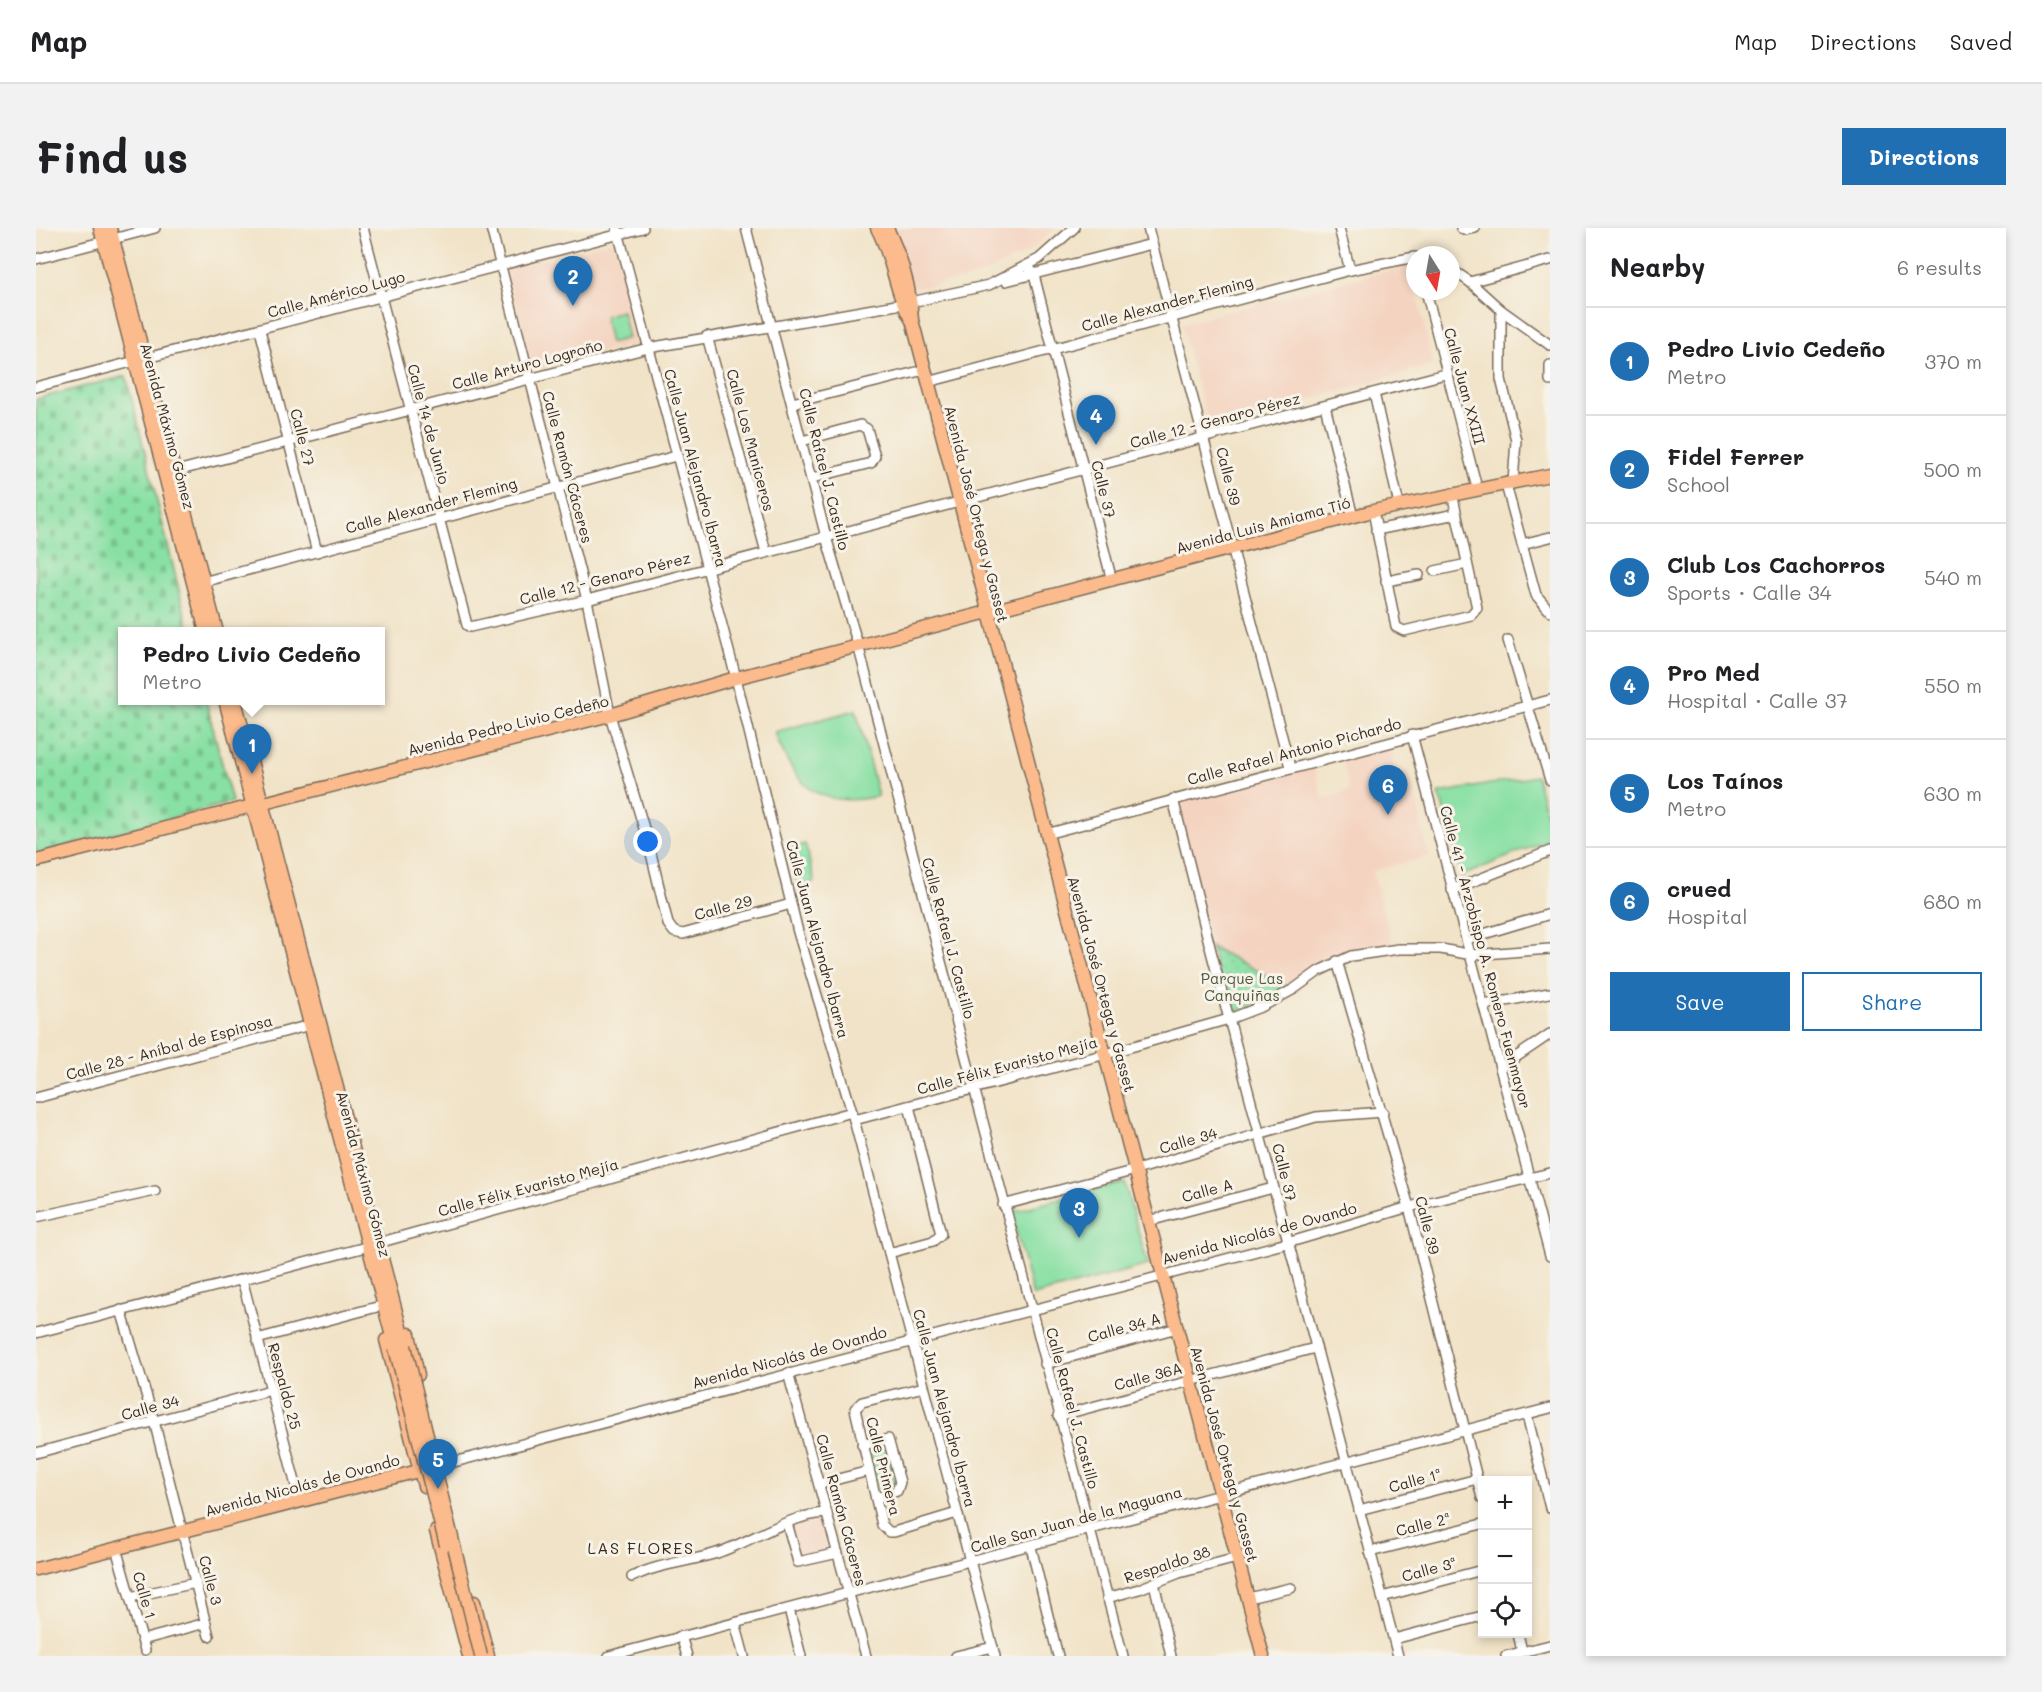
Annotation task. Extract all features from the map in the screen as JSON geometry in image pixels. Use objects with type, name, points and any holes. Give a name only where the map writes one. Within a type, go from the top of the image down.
[{"type":"main road","name":"Avenida Máximo Gómez","points":[[100,228],[109,236],[198,583],[205,627]]},
{"type":"main road","name":"Avenida José Ortega y Gasset","points":[[877,228],[912,320],[987,613],[1106,1054],[1263,1656]]},
{"type":"main road","name":"Avenida José Ortega y Gasset","points":[[886,228],[895,245],[907,303]]},
{"type":"main road","name":"Avenida Luis Amiama Tió","points":[[987,613],[1373,511],[1452,493],[1550,475]]},
{"type":"main road","name":"Avenida Máximo Gómez","points":[[198,583],[215,627]]},
{"type":"main road","name":"Avenida Pedro Livio Cedeño","points":[[36,861],[610,715],[736,678],[987,613]]},
{"type":"main road","name":"Avenida Máximo Gómez","points":[[227,705],[258,803],[482,1656]]},
{"type":"main road","name":"Avenida Máximo Gómez","points":[[236,705],[310,1025],[357,1183]]},
{"type":"main road","points":[[357,1183],[385,1241],[438,1466],[488,1656]]},
{"type":"main road","points":[[357,1183],[357,1231],[471,1656]]},
{"type":"main road","name":"Avenida Máximo Gómez","points":[[400,1347],[471,1656]]},
{"type":"main road","name":"Avenida Nicolás de Ovando","points":[[36,1569],[438,1466]]},
{"type":"street","points":[[36,259],[109,236],[155,228]]},
{"type":"street","name":"Calle 14 de Junio","points":[[363,228],[409,411],[468,627]]},
{"type":"street","name":"Calle Ramón Cáceres","points":[[491,228],[587,600],[610,715]]},
{"type":"street","name":"Calle Américo Lugo","points":[[36,387],[381,298],[617,231],[643,228]]},
{"type":"street","name":"Calle Rafael J. Castillo","points":[[746,228],[812,478],[825,537],[858,645],[1058,1416],[1091,1530],[1123,1656]]},
{"type":"street","points":[[989,285],[1028,265],[1074,228]]},
{"type":"street","name":"Calle 39","points":[[1148,228],[1290,767]]},
{"type":"street","points":[[1339,228],[1350,270]]},
{"type":"street","points":[[1461,229],[1475,228]]},
{"type":"street","name":"Calle Juan Alejandro lbarra","points":[[617,231],[736,678],[791,904],[853,1116],[994,1651]]},
{"type":"street","points":[[989,285],[1152,244]]},
{"type":"street","name":"Calle Alexander Fleming","points":[[792,403],[1053,349],[1350,270],[1406,259]]},
{"type":"street","points":[[1470,282],[1550,260]]},
{"type":"street","name":"Calle 37","points":[[1028,265],[1034,275],[1112,581]]},
{"type":"street","points":[[1460,275],[1501,310],[1550,345]]},
{"type":"street","name":"Calle Arturo Logroño","points":[[169,473],[648,348],[706,336],[772,327],[907,303],[989,285]]},
{"type":"street","name":"Calle Juan XXIII","points":[[1428,300],[1477,488]]},
{"type":"street","points":[[1501,310],[1501,379],[1516,440],[1509,484],[1536,596],[1550,611]]},
{"type":"street","name":"Calle 27","points":[[260,330],[317,552]]},
{"type":"street","name":"Calle Los Maniceros","points":[[706,336],[766,552]]},
{"type":"street","points":[[1550,365],[1550,381]]},
{"type":"street","name":"Calle 12 - Genaro Pérez","points":[[468,627],[587,600],[1446,374]]},
{"type":"street","points":[[1374,393],[1399,505]]},
{"type":"street","points":[[1324,406],[1353,517]]},
{"type":"street","points":[[802,441],[860,425],[867,429],[870,438],[874,461],[812,478]]},
{"type":"street","name":"Calle Alexander Fleming","points":[[198,583],[676,456]]},
{"type":"street","points":[[1373,511],[1396,627],[1404,631],[1475,612],[1477,608],[1452,493]]},
{"type":"street","points":[[1376,530],[1456,514]]},
{"type":"street","points":[[1522,544],[1550,537]]},
{"type":"street","points":[[1435,571],[1467,564]]},
{"type":"street","points":[[1386,581],[1419,575]]},
{"type":"street","points":[[1508,640],[1550,780]]},
{"type":"street","name":"Calle Rafael Antonio Pichardo","points":[[1046,834],[1290,767],[1550,700]]},
{"type":"street","name":"Calle 29","points":[[610,715],[649,845],[668,924],[674,932],[682,934],[791,904]]},
{"type":"street","name":"Calle 41 - Arzobispo A. Romero Fuenmayor","points":[[1412,735],[1550,1256]]},
{"type":"street","name":"Calle 37","points":[[1173,799],[1287,1243],[1398,1656]]},
{"type":"street","points":[[1452,890],[1550,851]]},
{"type":"street","points":[[1467,939],[1550,914]]},
{"type":"street","name":"Calle Félix Evaristo Mejía","points":[[385,1241],[853,1116],[909,1106],[1229,1019],[1263,1006],[1337,961],[1351,956],[1399,949],[1441,949],[1472,955],[1550,949]]},
{"type":"street","name":"Calle 39","points":[[1337,961],[1409,1207],[1478,1483]]},
{"type":"street","points":[[1484,1005],[1549,993]]},
{"type":"street","name":"Calle 28 - Aníbal de Espinosa","points":[[36,1098],[310,1025]]},
{"type":"street","points":[[1500,1068],[1550,1034]]},
{"type":"street","points":[[889,1253],[933,1241],[941,1234],[909,1106]]},
{"type":"street","name":"Calle 34","points":[[1003,1205],[1136,1170],[1316,1117],[1383,1112]]},
{"type":"street","name":"Avenida Nicolás de Ovando","points":[[438,1466],[1287,1243],[1409,1207],[1550,1173]]},
{"type":"street","name":"Calle A","points":[[1149,1221],[1273,1188]]},
{"type":"street","points":[[36,1216],[155,1191]]},
{"type":"street","points":[[36,1332],[362,1248]]},
{"type":"street","name":"Respaldo 25","points":[[242,1279],[300,1501]]},
{"type":"street","points":[[257,1339],[377,1307]]},
{"type":"street","name":"Calle 3","points":[[121,1310],[154,1421],[209,1636]]},
{"type":"street","name":"Calle 34 A","points":[[1045,1364],[1176,1328]]},
{"type":"street","name":"Calle 36A","points":[[1058,1416],[1315,1348]]},
{"type":"street","name":"Calle Ramón Cáceres","points":[[788,1373],[866,1656]]},
{"type":"street","name":"Calle Primera","points":[[924,1387],[858,1405],[855,1409],[882,1525],[889,1532],[957,1514]]},
{"type":"street","name":"Calle 34","points":[[36,1453],[271,1390]]},
{"type":"street","name":"Calle San Juan de la Maguana","points":[[609,1656],[628,1653],[681,1636],[1031,1547],[1550,1408]]},
{"type":"street","points":[[1527,1415],[1550,1508]]},
{"type":"street","points":[[862,1445],[888,1439],[900,1482],[897,1491],[876,1498]]},
{"type":"street","points":[[819,1484],[869,1470]]},
{"type":"street","name":"Calle 1ª","points":[[1359,1510],[1477,1479]]},
{"type":"street","points":[[632,1577],[657,1566],[718,1553],[788,1523],[827,1513]]},
{"type":"street","points":[[788,1523],[798,1562],[838,1553]]},
{"type":"street","name":"Calle 2ª","points":[[1371,1552],[1478,1525]]},
{"type":"street","points":[[1031,1547],[1059,1656]]},
{"type":"street","name":"Calle 1","points":[[116,1548],[143,1645],[206,1623]]},
{"type":"street","name":"Respaldo 38","points":[[1107,1598],[1154,1584],[1179,1573],[1237,1558]]},
{"type":"street","name":"Calle 3ª","points":[[1382,1597],[1478,1571]]},
{"type":"street","points":[[130,1597],[196,1583]]},
{"type":"street","points":[[1154,1584],[1171,1656]]},
{"type":"street","points":[[1248,1598],[1291,1588]]},
{"type":"street","points":[[789,1609],[801,1656]]},
{"type":"street","points":[[1394,1639],[1478,1617]]},
{"type":"street","points":[[735,1623],[744,1656]]},
{"type":"street","points":[[681,1636],[687,1656]]},
{"type":"street","points":[[1519,1638],[1522,1651]]},
{"type":"street","points":[[1506,1656],[1550,1645]]},
{"type":"street","points":[[956,1656],[994,1651]]},
{"type":"shaded area","points":[[893,228],[1055,228],[1027,253],[973,277],[915,289],[908,283]]},
{"type":"shaded area","points":[[614,241],[639,343],[533,371],[506,269]]},
{"type":"shaded area","points":[[1406,266],[1406,300],[1418,300],[1434,365],[1208,427],[1181,324]]},
{"type":"shaded area","points":[[1390,749],[1396,773],[1409,771],[1429,856],[1372,871],[1392,943],[1316,962],[1285,985],[1211,947],[1175,804],[1314,767],[1323,799],[1350,791],[1340,754]]},
{"type":"shaded area","points":[[818,1517],[826,1548],[798,1555],[790,1524]]},
{"type":"green space","points":[[622,311],[628,338],[610,343],[604,316]]},
{"type":"green space","points":[[126,376],[188,627],[118,627],[118,705],[207,705],[232,802],[36,854],[36,399]]},
{"type":"green space","points":[[856,710],[878,796],[840,800],[824,796],[800,780],[782,751],[775,732]]},
{"type":"green space","points":[[1536,776],[1550,829],[1550,839],[1462,876],[1439,793]]},
{"type":"green space","points":[[805,844],[815,882],[798,887],[788,849]]},
{"type":"green space","name":"Parque Las Canquiñas","points":[[1211,947],[1285,985],[1272,997],[1228,1015]]},
{"type":"green space","points":[[1124,1182],[1148,1265],[1033,1296],[1011,1212]]},
{"type":"green space","points":[[885,1445],[896,1486],[879,1491],[868,1451]]},
{"type":"place","name":"Fidel Ferrer","points":[[573,306]]},
{"type":"place","name":"Pro Med","points":[[1096,445]]},
{"type":"place","name":"Pedro Livio Cedeño","points":[[252,774]]},
{"type":"place","name":"crued","points":[[1388,815]]},
{"type":"place","name":"Club Los Cachorros","points":[[1079,1238]]},
{"type":"place","name":"Los Taínos","points":[[438,1489]]},
{"type":"district","name":"LAS FLORES","points":[[641,1547]]}]
